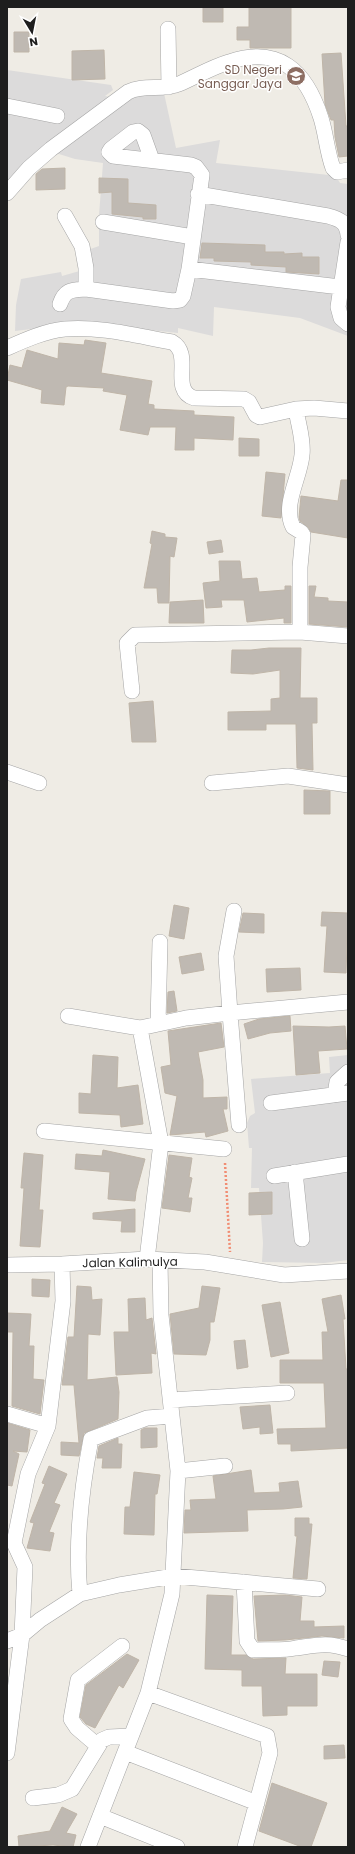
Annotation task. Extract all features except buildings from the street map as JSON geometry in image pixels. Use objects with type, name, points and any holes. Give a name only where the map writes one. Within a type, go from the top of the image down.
[{"type":"street","points":[[168,29],[169,87]]},
{"type":"street","points":[[7,193],[29,168],[51,149],[123,95],[137,89],[169,87],[229,61],[251,56],[269,57],[284,63],[301,76],[310,88],[321,118],[333,168],[337,172],[348,170]]},
{"type":"street","points":[[7,106],[57,116]]},
{"type":"street","points":[[60,304],[63,295],[68,290],[86,289],[174,301],[180,300],[183,296],[189,269],[198,194],[202,175],[196,167],[152,160]]},
{"type":"street","points":[[198,194],[328,216],[340,220],[348,228],[348,235]]},
{"type":"street","points":[[65,216],[82,246],[86,268],[86,289]]},
{"type":"street","points":[[103,222],[193,237]]},
{"type":"street","points":[[348,242],[338,306],[341,318],[348,324]]},
{"type":"street","points":[[189,269],[340,287]]},
{"type":"street","points":[[7,348],[36,336],[64,329],[96,330],[172,342],[178,345],[181,352],[182,388],[187,396],[194,398],[244,399],[249,402],[256,415],[260,417],[296,409],[314,408],[348,411]]},
{"type":"street","points":[[296,409],[302,455],[291,505],[290,518],[293,528],[301,532],[303,535],[300,574],[300,632]]},
{"type":"street","points":[[132,691],[127,643],[135,635],[300,632],[348,636]]},
{"type":"street","points":[[7,772],[39,783]]},
{"type":"street","points":[[212,783],[288,776],[348,785]]},
{"type":"street","points":[[234,911],[226,956],[239,1125]]},
{"type":"street","points":[[158,1024],[160,942]]},
{"type":"street","points":[[68,1016],[140,1028],[230,1012],[348,1002]]},
{"type":"street","points":[[88,1847],[148,1693],[170,1606],[174,1576],[178,1471],[154,1259],[161,1143],[140,1028]]},
{"type":"street","points":[[271,1103],[342,1094],[337,1082],[348,1072]]},
{"type":"street","points":[[44,1131],[224,1149]]},
{"type":"street","points":[[274,1176],[348,1164]]},
{"type":"street","points":[[295,1172],[302,1238]]},
{"type":"street","name":"Jalan Kalimulya","points":[[7,1265],[62,1264],[154,1259],[205,1262],[284,1275],[348,1271]]},
{"type":"street","points":[[7,1753],[22,1635],[25,1567],[14,1543],[28,1474],[48,1426],[62,1301],[62,1264]]},
{"type":"street","points":[[171,1400],[287,1393]]},
{"type":"street","points":[[7,1414],[48,1426]]},
{"type":"street","points":[[80,1594],[78,1565],[79,1518],[91,1439],[147,1418],[172,1416]]},
{"type":"street","points":[[178,1471],[225,1466]]},
{"type":"street","points":[[7,1641],[22,1635],[40,1620],[80,1594],[119,1585],[174,1576],[318,1590]]},
{"type":"street","points":[[244,1582],[247,1640],[253,1650],[297,1648],[307,1645],[334,1644],[348,1649]]},
{"type":"street","points":[[98,1746],[77,1728],[71,1719],[77,1682],[84,1674],[122,1646]]},
{"type":"street","points":[[148,1693],[267,1736],[270,1753],[245,1847]]},
{"type":"street","points":[[33,1798],[58,1795],[72,1790],[98,1746],[108,1737],[131,1736]]},
{"type":"street","points":[[125,1752],[257,1803]]},
{"type":"street","points":[[100,1816],[177,1847]]},
{"type":"path","points":[[224,1149],[230,1257]]},
{"type":"shaded area","points":[[7,70],[111,85],[113,90],[105,96],[111,97],[162,84],[176,148],[220,140],[216,163],[329,175],[337,178],[340,183],[348,184],[348,336],[300,318],[214,307],[213,336],[178,328],[178,333],[81,323],[15,331],[16,305],[21,279],[61,272],[62,276],[83,270],[85,251],[99,246],[99,215],[103,163],[75,159],[43,149],[7,184]]},
{"type":"shaded area","points":[[348,1055],[348,1260],[324,1263],[262,1262],[263,1243],[259,1188],[251,1188],[252,1148],[249,1148],[247,1123],[250,1116],[255,1113],[251,1079],[330,1073],[329,1057]]},
{"type":"place","name":"SD Negeri Sanggar Jaya","points":[[296,76]]}]
